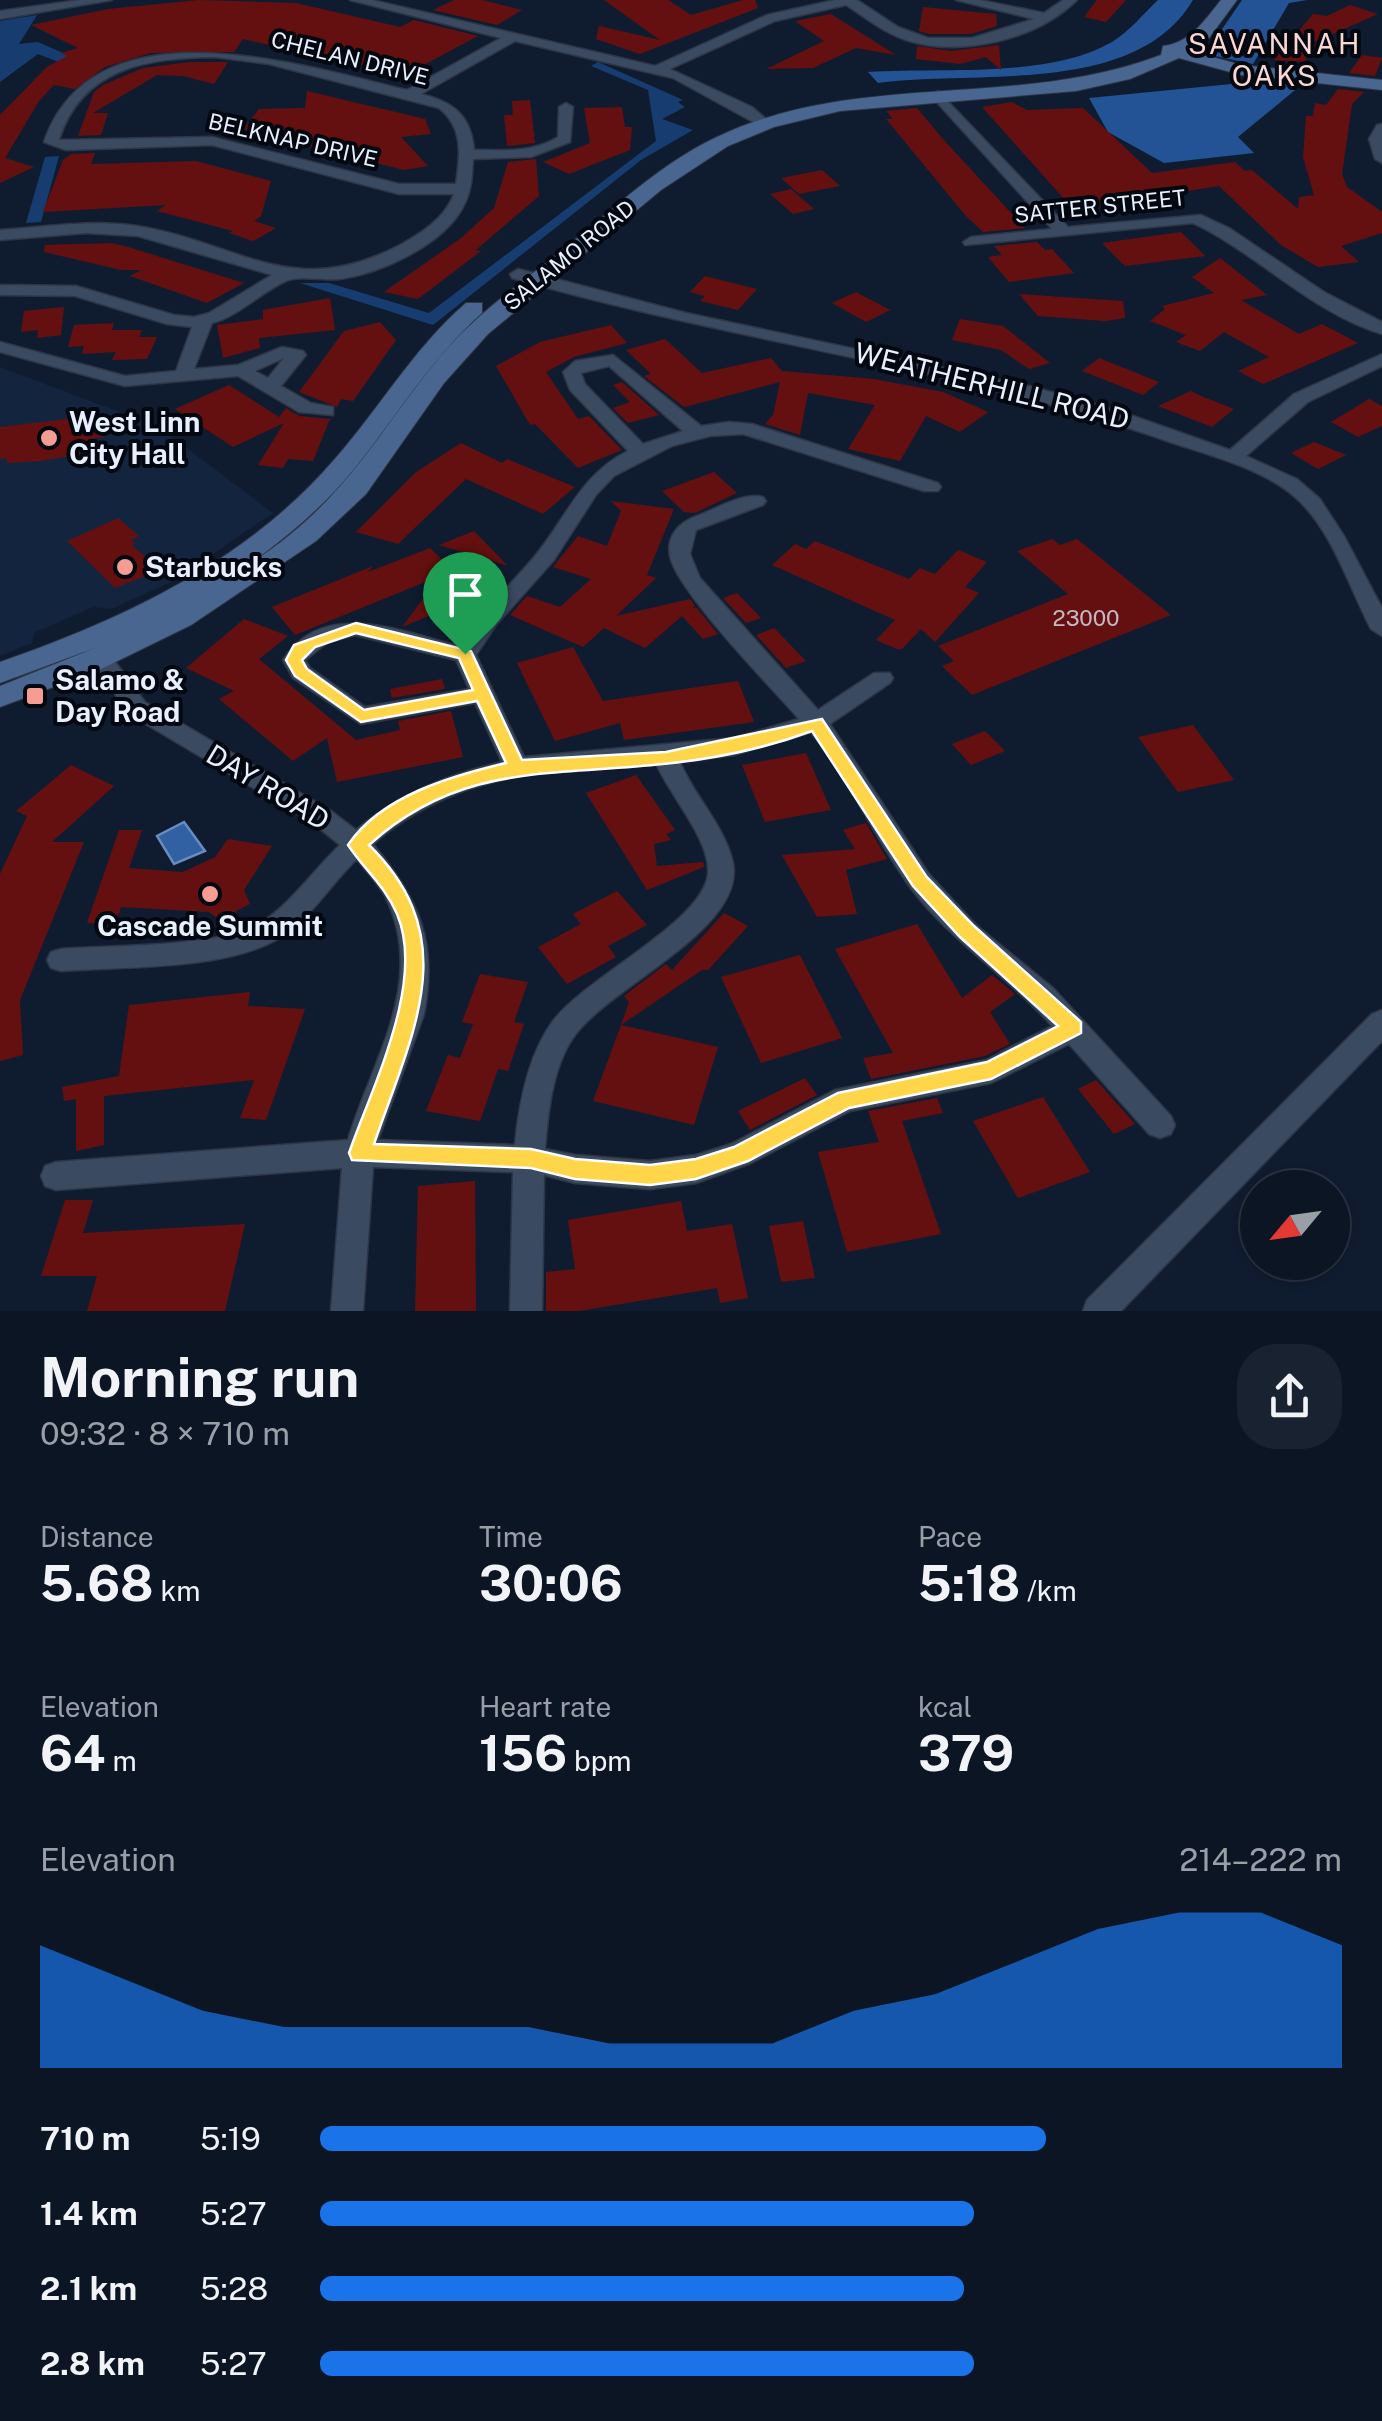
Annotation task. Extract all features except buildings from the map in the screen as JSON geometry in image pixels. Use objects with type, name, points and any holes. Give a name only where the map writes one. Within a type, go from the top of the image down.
[{"type":"main road","name":"SALAMO ROAD","points":[[0,673],[93,646],[209,576],[299,511],[343,466],[432,346],[528,277],[668,156],[710,132],[874,91],[1072,75],[1171,50],[1209,0]]},
{"type":"main road","name":"SALAMO ROAD","points":[[759,121],[855,103],[1088,82],[1171,50],[1213,27],[1229,0]]},
{"type":"main road","points":[[1171,50],[1241,70],[1382,85]]},
{"type":"main road","name":"SALAMO ROAD","points":[[0,697],[70,671],[93,646]]},
{"type":"street","points":[[0,15],[106,0]]},
{"type":"street","points":[[403,10],[422,0]]},
{"type":"street","points":[[655,71],[771,18],[850,0],[906,36],[930,41],[1007,34],[1049,18],[1071,0]]},
{"type":"street","points":[[962,0],[1049,18]]},
{"type":"street","points":[[365,1],[655,71],[662,80],[706,102],[759,121]]},
{"type":"street","points":[[408,95],[514,36]]},
{"type":"street","name":"CHELAN DRIVE","points":[[53,144],[50,139],[74,94],[116,68],[165,56],[246,56],[444,105],[460,118],[466,154],[463,189]]},
{"type":"street","points":[[938,95],[1064,230]]},
{"type":"street","points":[[466,154],[538,151],[557,145],[565,139],[566,106]]},
{"type":"street","points":[[1381,131],[1376,139],[1382,159]]},
{"type":"street","name":"BELKNAP DRIVE","points":[[53,144],[212,141],[399,189],[463,189]]},
{"type":"street","points":[[0,235],[137,231],[284,275],[329,275],[384,261],[452,216],[463,189]]},
{"type":"street","name":"SATTER STREET","points":[[971,242],[1195,218],[1223,231],[1318,296],[1382,328]]},
{"type":"street","points":[[174,378],[206,320],[284,275]]},
{"type":"street","name":"WEATHERHILL ROAD","points":[[528,277],[602,300],[804,340],[1086,405],[1231,459],[1304,494],[1382,629]]},
{"type":"street","points":[[0,290],[76,290],[182,322],[206,320]]},
{"type":"street","points":[[174,378],[182,322]]},
{"type":"street","points":[[0,347],[25,350],[105,379],[174,378],[241,370],[282,352],[297,355],[277,384],[268,388]]},
{"type":"street","points":[[1231,459],[1301,398],[1382,359]]},
{"type":"street","points":[[642,455],[576,386],[572,372],[581,366],[614,360],[696,432]]},
{"type":"street","points":[[241,370],[306,408],[326,411]]},
{"type":"street","points":[[516,767],[465,654],[476,632],[543,561],[595,483],[608,471],[696,432],[725,426],[745,428],[931,487]]},
{"type":"street","points":[[756,501],[689,526],[678,553],[691,580],[816,723],[920,881],[967,932],[1074,1028],[1160,1126]]},
{"type":"street","points":[[465,654],[356,628],[310,643],[300,649],[294,660],[301,672],[361,716],[482,694]]},
{"type":"street","name":"DAY ROAD","points":[[93,646],[133,705],[167,728],[300,800],[357,845],[380,868],[408,916],[414,994],[360,1153],[346,1311]]},
{"type":"street","points":[[61,960],[226,944],[264,934],[384,820],[464,779],[516,767],[666,758],[776,738],[850,707],[882,678]]},
{"type":"street","points":[[526,1311],[531,1158],[542,1087],[559,1034],[597,990],[702,916],[722,874],[717,854],[666,758]]},
{"type":"street","points":[[1099,1311],[1382,1022]]},
{"type":"street","points":[[56,1176],[360,1153],[531,1158],[575,1169],[650,1175],[696,1169],[740,1154],[845,1099],[991,1070],[1074,1028]]},
{"type":"shaded area","points":[[1158,0],[1193,0],[1167,31],[1133,52],[1093,66],[1049,73],[878,83],[868,72],[993,69],[1057,62],[1112,42]]},
{"type":"shaded area","points":[[1242,0],[1307,0],[1289,3],[1253,64],[1205,54]]},
{"type":"shaded area","points":[[37,15],[19,44],[38,42],[97,68],[87,73],[38,54],[0,82],[0,21]]},
{"type":"shaded area","points":[[598,62],[683,100],[678,102],[685,107],[662,119],[693,130],[641,160],[433,325],[300,283],[329,283],[429,313],[656,141],[648,90],[591,66]]},
{"type":"shaded area","points":[[1283,79],[1306,81],[1238,137],[1254,153],[1164,163],[1108,132],[1089,98]]},
{"type":"shaded area","points":[[59,156],[41,222],[26,223],[45,157]]},
{"type":"shaded area","points":[[0,367],[159,427],[273,513],[171,582],[111,609],[93,607],[34,633],[32,643],[0,656]]},
{"type":"shaded area","points":[[184,822],[205,851],[174,864],[157,836]]},
{"type":"place","name":"West Linn City Hall","points":[[49,438]]},
{"type":"place","name":"Starbucks","points":[[125,567]]},
{"type":"place","name":"Salamo & Day Road","points":[[35,696]]},
{"type":"place","name":"Cascade Summit","points":[[210,894]]},
{"type":"district","name":"SAVANNAH OAKS","points":[[1275,60]]},
{"type":"route","points":[[465,654],[356,628],[340,629],[310,643],[300,649],[294,660],[301,672],[343,707],[361,716],[379,716],[482,694],[516,767],[464,779],[430,794],[384,820],[357,845],[380,868],[408,916],[414,966],[414,994],[360,1153],[390,1157],[531,1158],[575,1169],[650,1175],[696,1169],[740,1154],[845,1099],[991,1070],[1074,1028],[1043,996],[967,932],[920,881],[816,723],[776,738],[666,758],[516,767],[465,654]]}]
